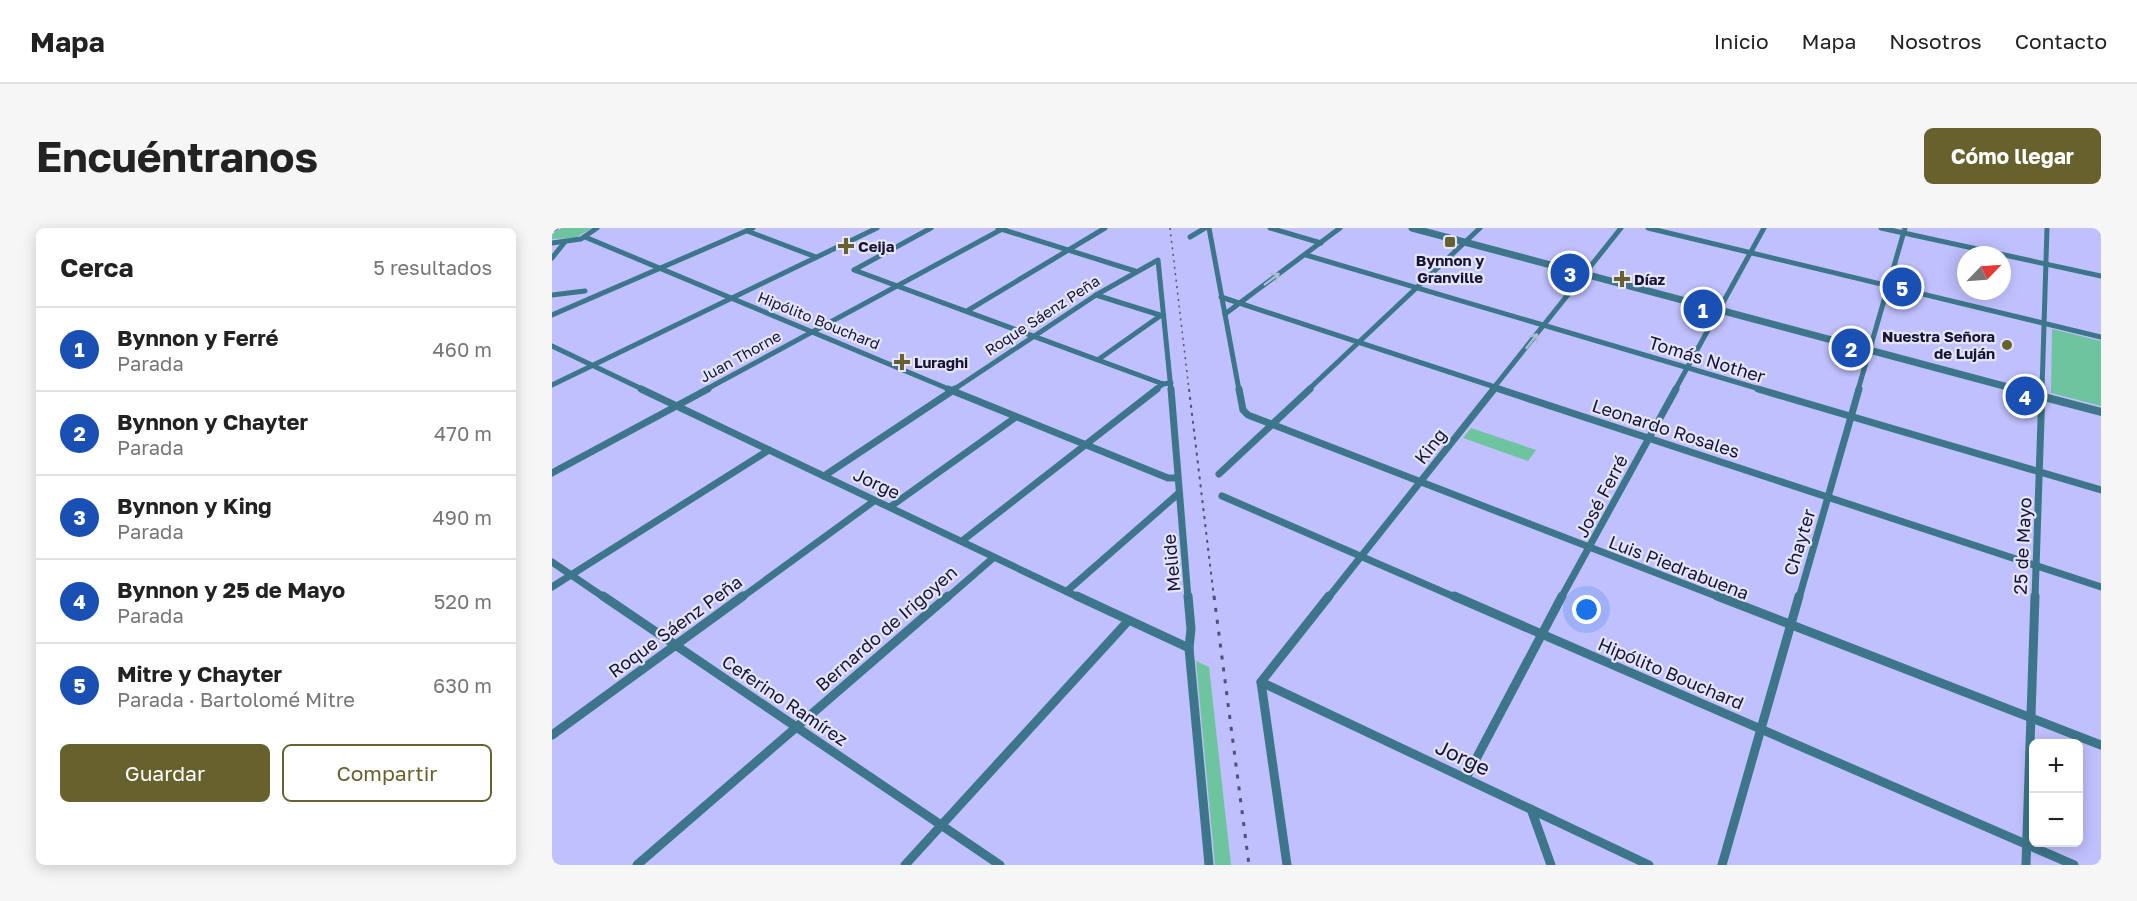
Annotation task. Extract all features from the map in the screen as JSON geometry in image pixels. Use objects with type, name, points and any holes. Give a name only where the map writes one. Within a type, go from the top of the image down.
[{"type":"street","points":[[552,230],[556,228]]},
{"type":"street","points":[[552,243],[564,243],[585,237],[597,228]]},
{"type":"street","points":[[552,385],[877,228]]},
{"type":"street","points":[[931,228],[854,270],[1167,384]]},
{"type":"street","points":[[1001,228],[1135,271]]},
{"type":"street","name":"Juan Thorne","points":[[552,473],[1001,228]]},
{"type":"street","points":[[967,310],[1105,228]]},
{"type":"street","points":[[1190,237],[1207,228],[1225,314],[1340,228]]},
{"type":"street","points":[[1269,228],[1321,243]]},
{"type":"street","points":[[1412,228],[2101,412]]},
{"type":"street","points":[[1219,474],[1480,228]]},
{"type":"street","name":"King","points":[[1261,682],[1621,228]]},
{"type":"street","points":[[1648,228],[2101,337]]},
{"type":"street","name":"José Ferré","points":[[1466,778],[1541,634],[1764,228]]},
{"type":"street","points":[[1881,228],[1905,231],[2101,276]]},
{"type":"street","name":"25 de Mayo","points":[[2026,865],[2029,718],[2043,396],[2047,228]]},
{"type":"street","points":[[552,315],[750,229],[816,257]]},
{"type":"street","name":"Chayter","points":[[1722,865],[1905,231]]},
{"type":"street","name":"Hipólito Bouchard","points":[[585,237],[1085,446],[1168,478],[1177,478]]},
{"type":"street","points":[[552,258],[564,243]]},
{"type":"street","name":"Tomás Nother","points":[[1306,255],[2101,490]]},
{"type":"street","name":"Roque Sáenz Peña","points":[[824,476],[1096,295],[1158,260]]},
{"type":"street","name":"Melide","points":[[1158,260],[1167,384],[1179,465],[1177,478],[1191,629],[1189,648],[1209,865]]},
{"type":"street","points":[[552,295],[585,291]]},
{"type":"street","points":[[1096,295],[1162,316]]},
{"type":"street","name":"Leonardo Rosales","points":[[1221,297],[2101,587]]},
{"type":"street","name":"Luis Piedrabuena","points":[[1225,314],[1243,410],[1248,415],[2101,746]]},
{"type":"street","points":[[1099,359],[1162,316]]},
{"type":"street","name":"Jorge","points":[[552,346],[962,541],[993,558],[1189,648]]},
{"type":"street","name":"Bernardo de Irigoyen","points":[[962,541],[1167,384]]},
{"type":"street","points":[[890,507],[1016,417]]},
{"type":"street","points":[[552,587],[769,450]]},
{"type":"street","points":[[1067,591],[1179,493]]},
{"type":"street","name":"Hipólito Bouchard","points":[[1222,496],[2074,865]]},
{"type":"street","name":"Roque Sáenz Peña","points":[[552,735],[874,501]]},
{"type":"street","name":"Bernardo de Irigoyen","points":[[637,865],[993,558]]},
{"type":"street","name":"Ceferino Ramírez","points":[[552,562],[674,647],[1000,865]]},
{"type":"street","points":[[905,865],[1128,621]]},
{"type":"street","points":[[1261,682],[1287,865]]},
{"type":"street","name":"Jorge","points":[[1261,682],[1649,865]]},
{"type":"street","points":[[1531,809],[1551,865]]},
{"type":"green space","points":[[562,228],[592,228],[575,238],[552,239],[552,234]]},
{"type":"green space","points":[[2052,329],[2101,341],[2101,406],[2051,393]]},
{"type":"green space","points":[[1471,428],[1536,450],[1528,461],[1463,438]]},
{"type":"green space","points":[[1196,661],[1209,667],[1231,865],[1215,865]]},
{"type":"railway","points":[[1170,228],[1189,390]]},
{"type":"railway","points":[[1189,389],[1214,598]]},
{"type":"railway","points":[[1214,596],[1249,865]]},
{"type":"place","name":"Bynnon y Granville","points":[[1450,242]]},
{"type":"place","name":"Ceija","points":[[846,246]]},
{"type":"place","name":"Bynnon y King","points":[[1570,273]]},
{"type":"place","name":"Díaz","points":[[1622,279]]},
{"type":"place","name":"Mitre y Chayter","points":[[1902,287]]},
{"type":"place","name":"Bynnon y Ferré","points":[[1703,309]]},
{"type":"place","name":"Nuestra Señora de Luján","points":[[2007,345]]},
{"type":"place","name":"Bynnon y Chayter","points":[[1851,348]]},
{"type":"place","name":"Luraghi","points":[[902,362]]},
{"type":"place","name":"Bynnon y 25 de Mayo","points":[[2025,396]]}]
